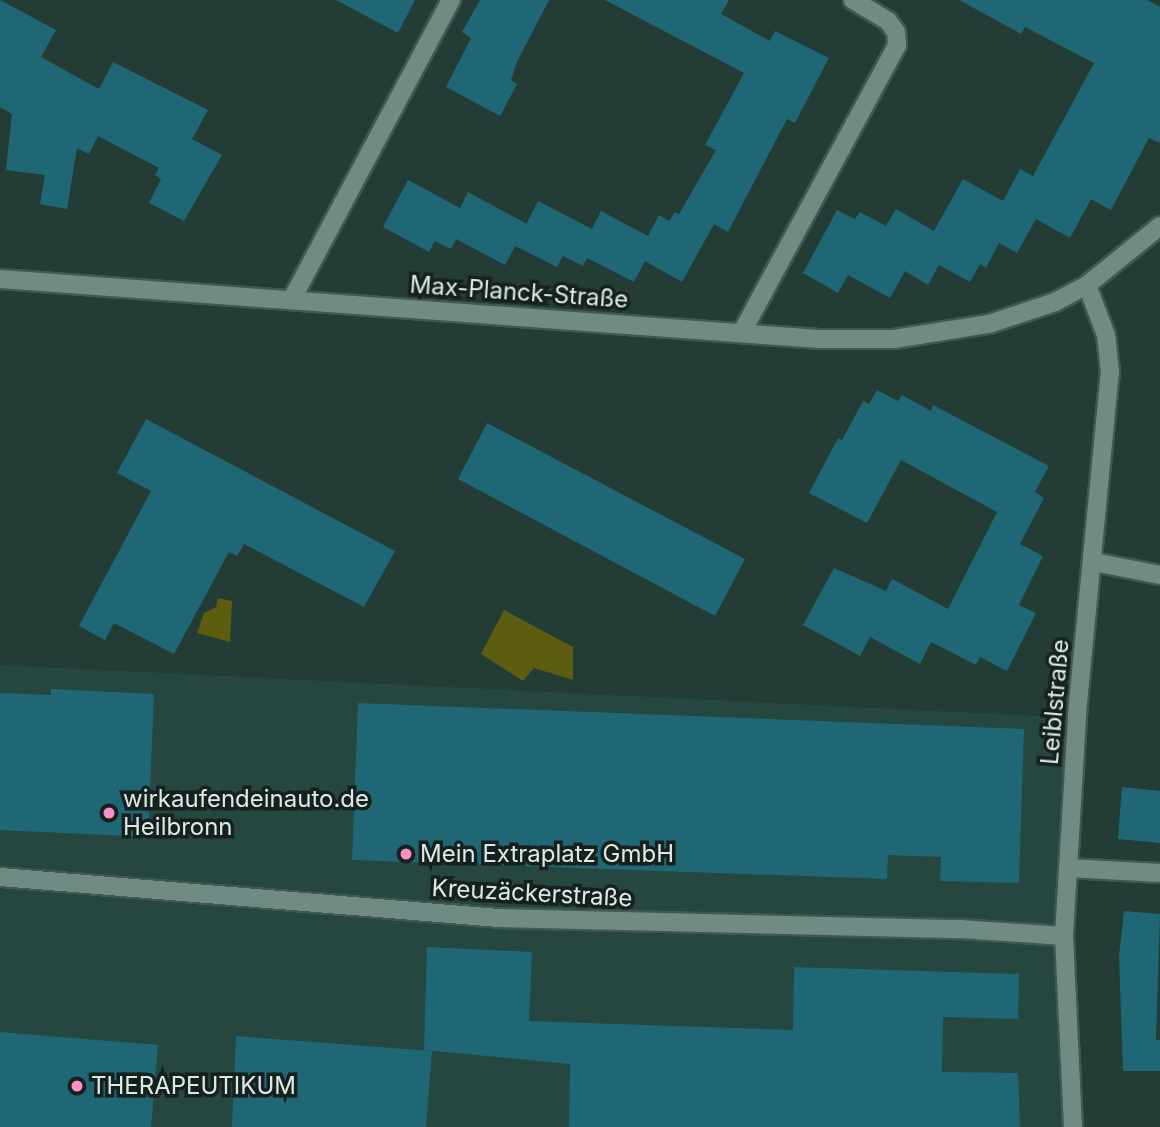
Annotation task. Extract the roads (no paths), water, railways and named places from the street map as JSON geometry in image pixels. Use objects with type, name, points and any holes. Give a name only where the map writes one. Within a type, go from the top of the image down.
[{"type":"street","points":[[292,299],[451,0]]},
{"type":"street","points":[[742,332],[897,45],[888,21],[853,0]]},
{"type":"street","name":"Max-Planck-Straße","points":[[0,279],[819,339],[940,334],[1002,320],[1055,302],[1087,285],[1160,226]]},
{"type":"street","name":"Leiblstraße","points":[[1073,1127],[1064,936],[1078,703],[1094,562],[1110,362],[1106,335],[1087,285]]},
{"type":"street","points":[[1094,562],[1160,575]]},
{"type":"street","points":[[1068,868],[1160,873]]},
{"type":"street","name":"Kreuzäckerstraße","points":[[0,877],[498,918],[960,929],[1064,936]]},
{"type":"place","name":"wirkaufendeinauto.de Heilbronn","points":[[109,813]]},
{"type":"place","name":"Mein Extraplatz GmbH","points":[[406,854]]},
{"type":"place","name":"THERAPEUTIKUM","points":[[77,1086]]}]
